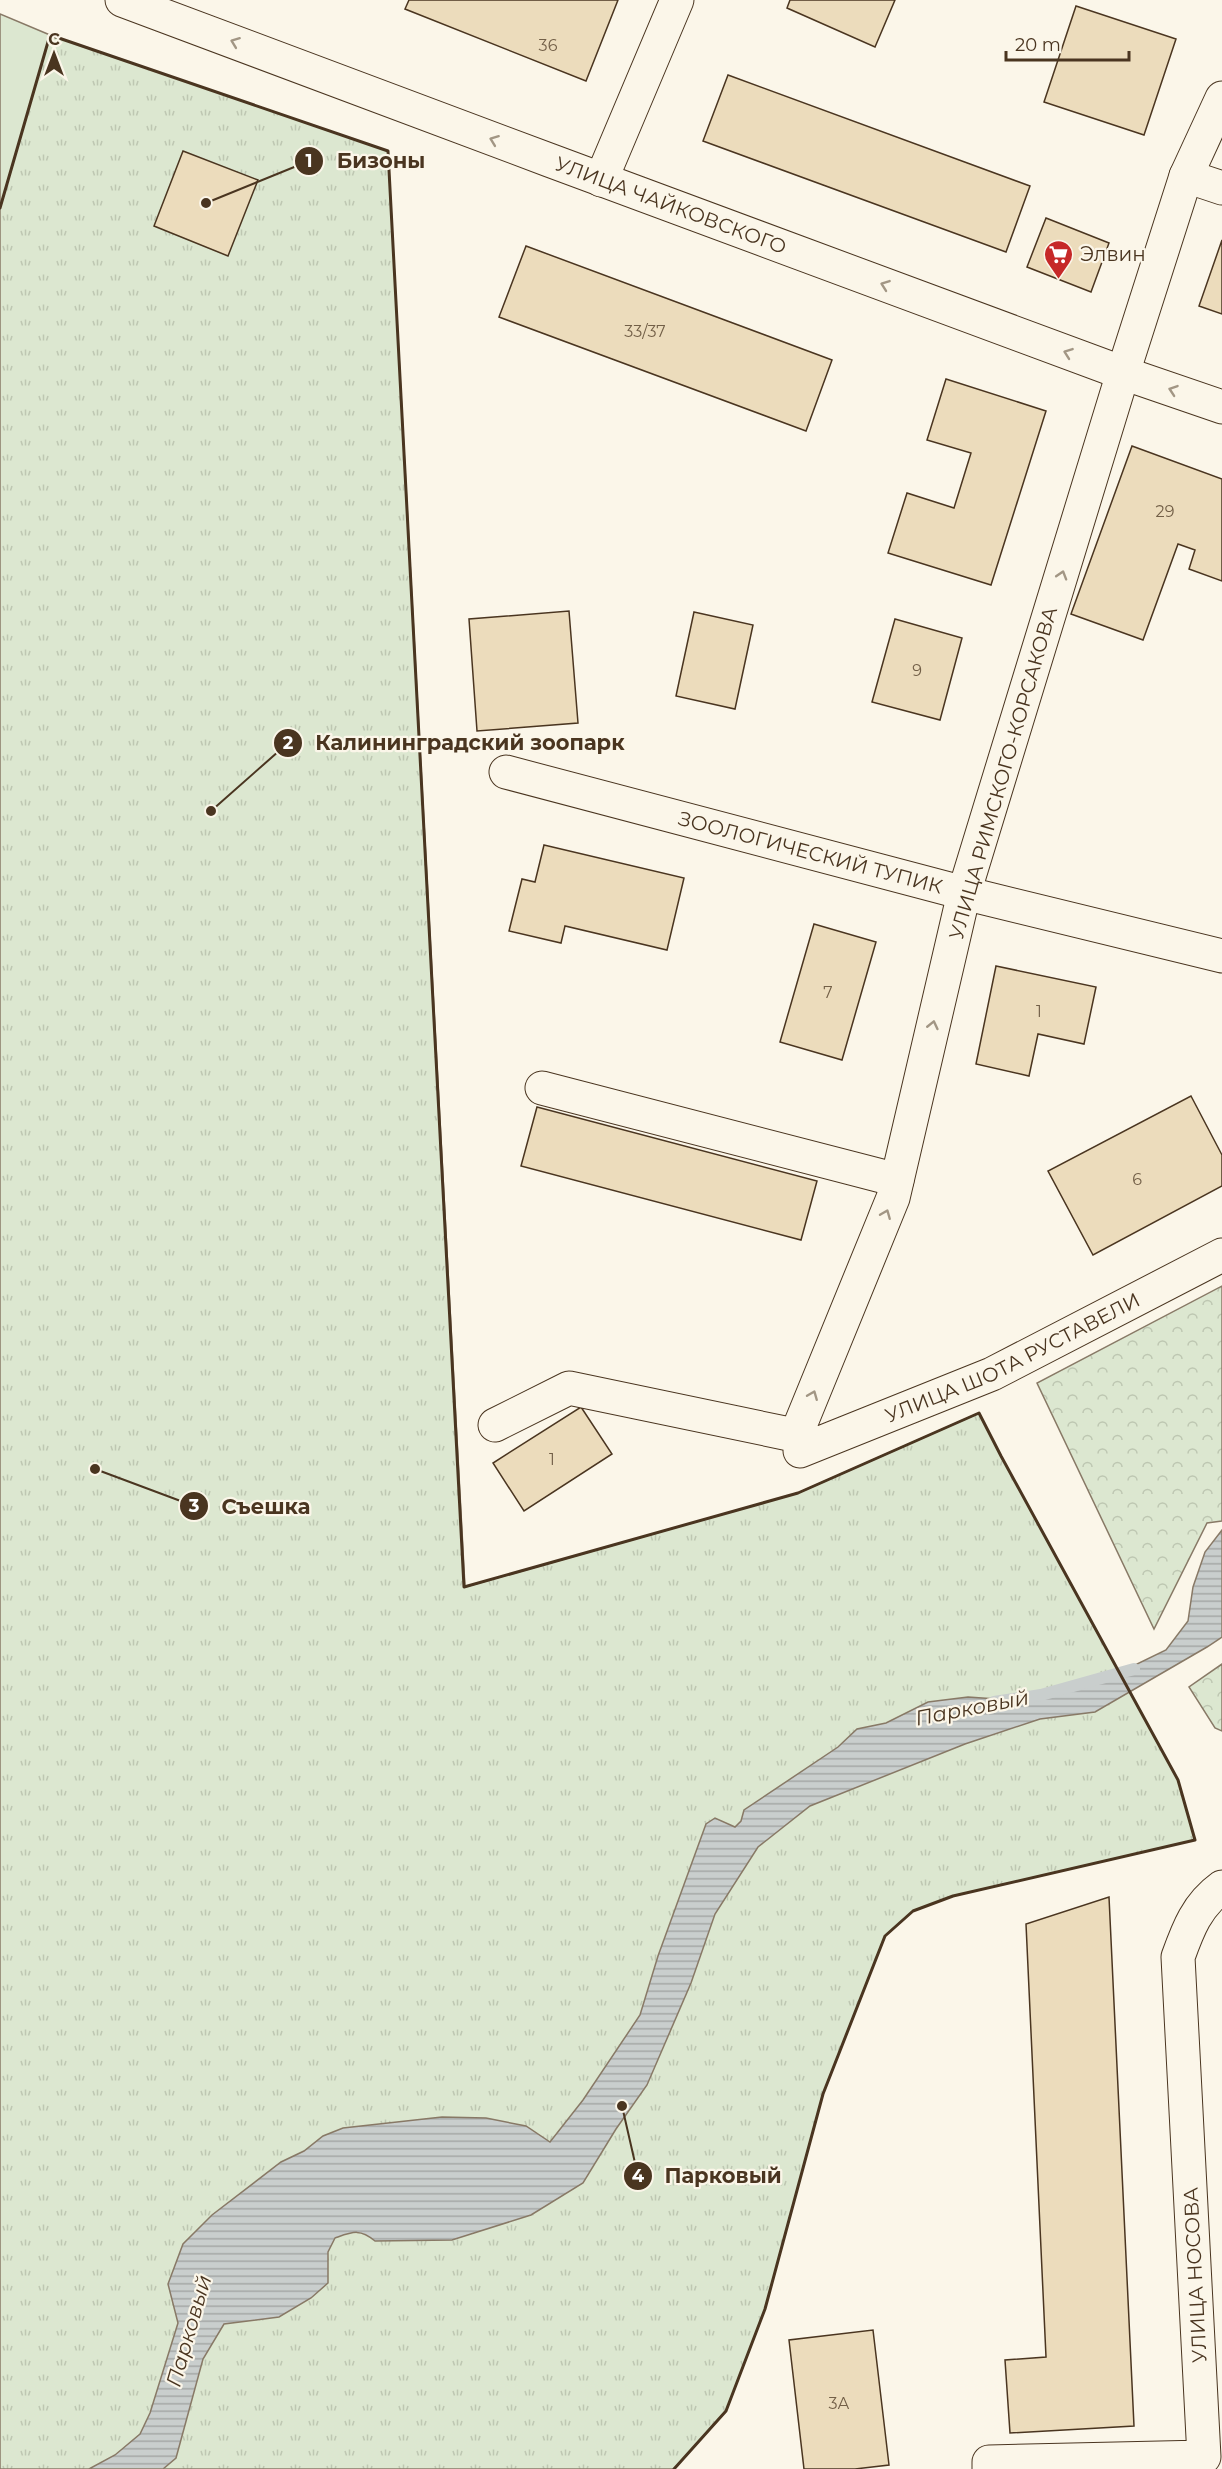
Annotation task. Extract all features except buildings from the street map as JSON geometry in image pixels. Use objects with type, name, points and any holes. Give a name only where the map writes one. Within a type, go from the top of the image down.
[{"type":"street","name":"УЛИЦА ЧАЙКОВСКОГО","points":[[122,0],[601,180],[1123,373],[1222,407]]},
{"type":"street","points":[[601,180],[677,0]]},
{"type":"street","name":"УЛИЦА РИМСКОГО-КОРСАКОВА","points":[[800,1443],[801,1423],[893,1198],[964,893],[1123,373],[1186,176],[1222,98]]},
{"type":"street","points":[[1186,176],[1222,188]]},
{"type":"street","name":"ЗООЛОГИЧЕСКИЙ ТУПИК","points":[[506,772],[964,893],[1222,956]]},
{"type":"street","points":[[542,1088],[897,1180]]},
{"type":"street","name":"УЛИЦА ШОТА РУСТАВЕЛИ","points":[[800,1443],[992,1374],[1222,1255]]},
{"type":"street","points":[[495,1425],[569,1388],[800,1443]]},
{"type":"street","name":"УЛИЦА НОСОВА","points":[[989,2469],[989,2462],[1204,2457],[1178,1957],[1190,1923],[1208,1897],[1222,1887]]},
{"type":"green space","points":[[0,14],[50,35],[0,208]]},
{"type":"green space","points":[[50,35],[388,151],[465,1587],[798,1493],[979,1413],[1178,1780],[1195,1840],[953,1896],[913,1911],[885,1936],[823,2094],[765,2309],[726,2411],[674,2469],[0,2469],[0,208]]},
{"type":"green space","points":[[1222,1286],[1222,1521],[1207,1523],[1154,1629],[1037,1383]]},
{"type":"green space","points":[[1222,1664],[1222,1731],[1215,1728],[1189,1687]]},
{"type":"water","points":[[1222,1530],[1222,1637],[1095,1712],[1040,1719],[965,1744],[810,1806],[758,1847],[715,1914],[691,1983],[647,2085],[616,2129],[583,2183],[531,2215],[452,2240],[375,2241],[365,2234],[356,2232],[335,2238],[328,2252],[328,2283],[311,2298],[279,2317],[224,2324],[203,2359],[176,2458],[163,2469],[89,2469],[115,2455],[140,2434],[150,2413],[178,2323],[168,2284],[183,2244],[212,2215],[281,2162],[304,2151],[323,2136],[343,2128],[442,2117],[486,2118],[526,2126],[550,2142],[583,2100],[640,2015],[658,1956],[706,1824],[715,1818],[735,1827],[741,1821],[744,1810],[838,1747],[857,1729],[886,1723],[928,1702],[968,1697],[1027,1701],[1061,1694],[1096,1684],[1166,1650],[1188,1621],[1193,1587],[1205,1552]]},
{"type":"waterway","name":"Парковый","points":[[994,1702],[1041,1695],[1134,1669]]},
{"type":"wall","points":[[0,208],[50,35],[388,151],[464,1587],[798,1493],[979,1413],[1178,1780],[1195,1840],[953,1896],[913,1911],[885,1936],[823,2094],[765,2309],[726,2411],[674,2469]]},
{"type":"place","name":"Бизоны","points":[[206,203]]},
{"type":"place","name":"Элвин","points":[[1059,280]]},
{"type":"place","name":"Калининградский зоопарк","points":[[211,811]]},
{"type":"place","name":"Съешка","points":[[95,1469]]},
{"type":"place","name":"Парковый","points":[[622,2106]]}]
